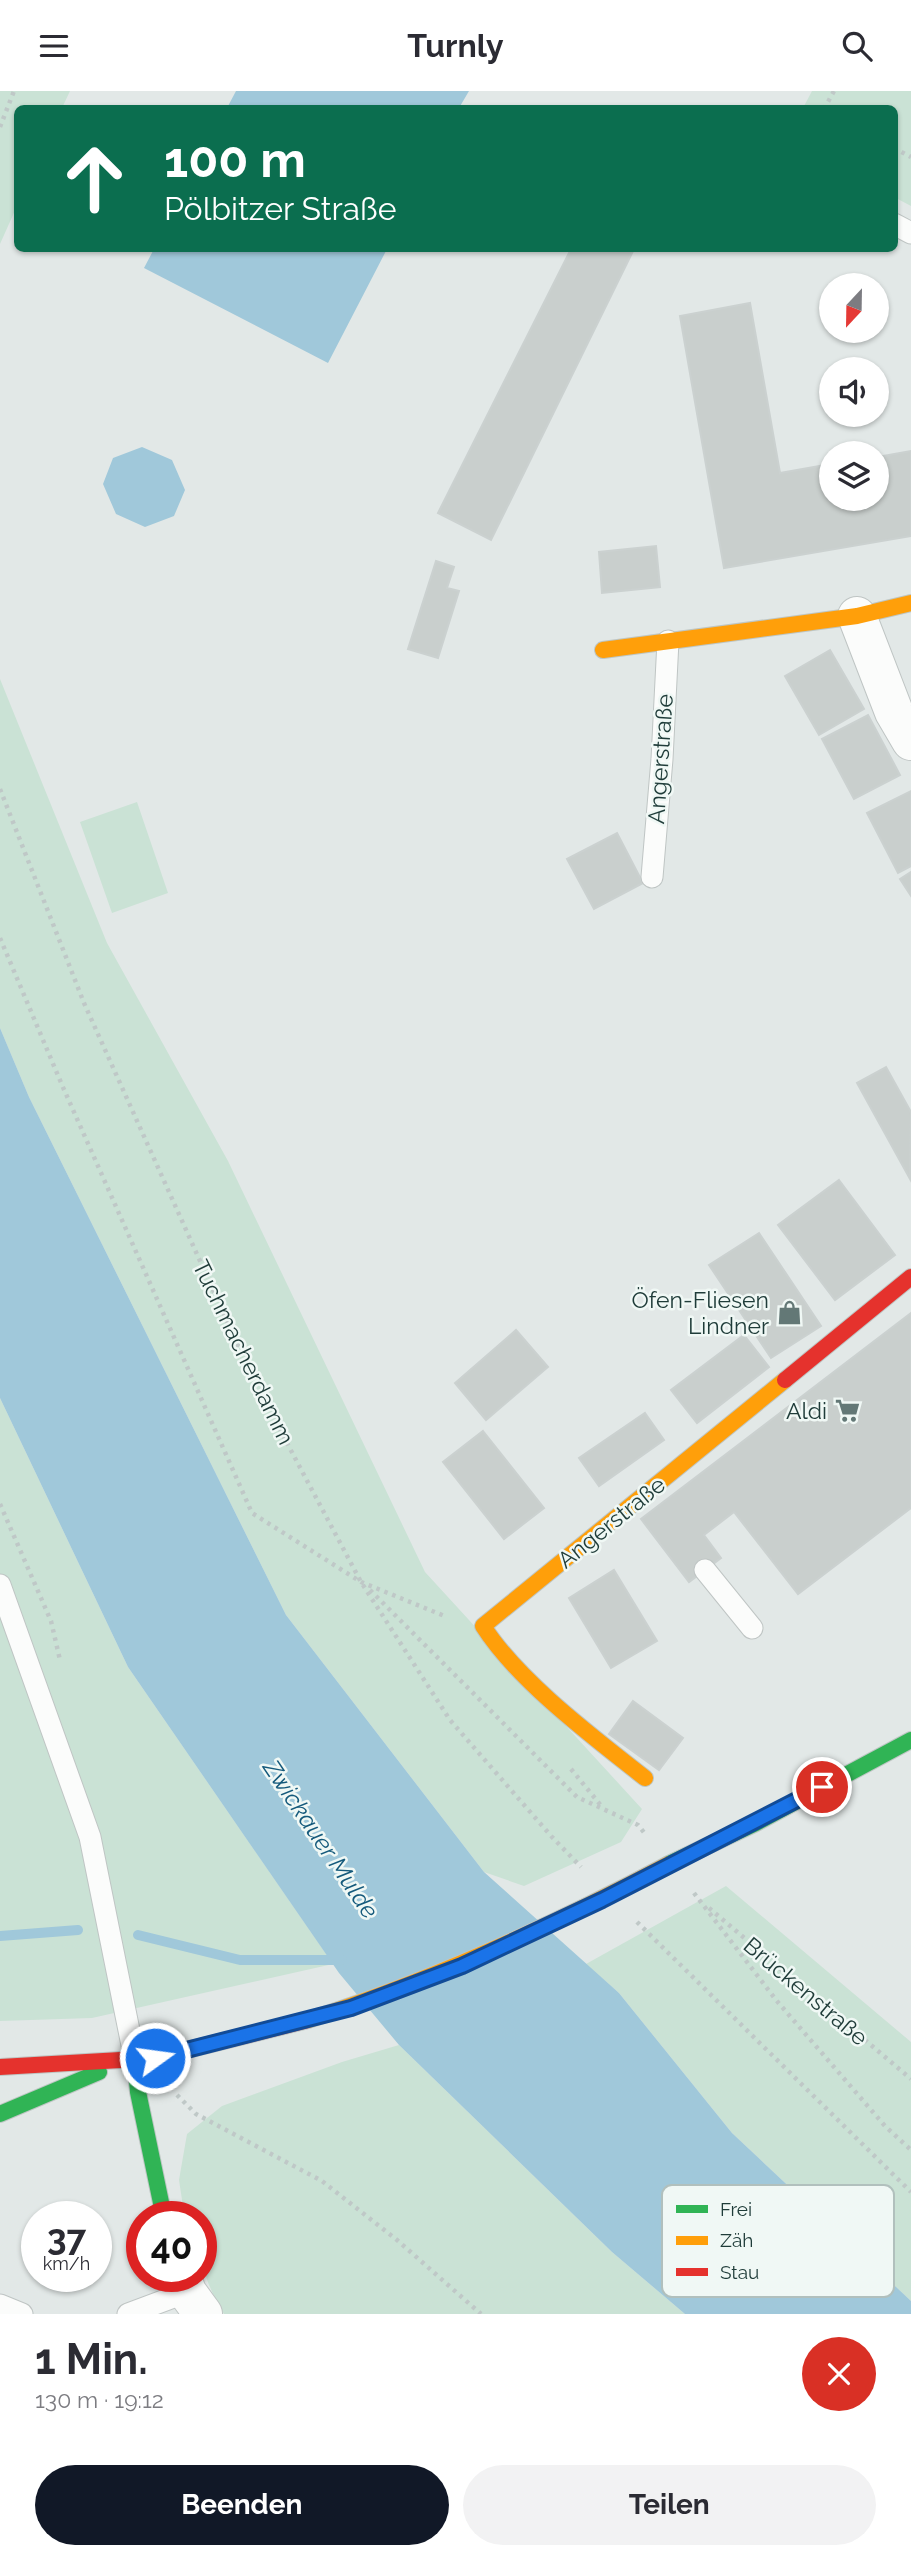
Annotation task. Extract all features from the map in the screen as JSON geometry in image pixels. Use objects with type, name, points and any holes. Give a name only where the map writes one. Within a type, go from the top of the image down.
[{"type":"street","points":[[603,650],[857,615],[911,603]]},
{"type":"street","points":[[857,615],[894,712],[911,741]]},
{"type":"street","name":"Angerstraße","points":[[483,1626],[911,1277]]},
{"type":"street","points":[[483,1626],[491,1639],[527,1677],[595,1739],[645,1778]]},
{"type":"street","points":[[0,2067],[155,2058],[351,2008],[462,1966],[602,1900],[669,1864],[756,1823],[911,1740]]},
{"type":"street","points":[[0,2114],[131,2060]]},
{"type":"street","points":[[131,2060],[161,2201]]},
{"type":"lane","name":"Angerstraße","points":[[652,877],[668,641]]},
{"type":"lane","points":[[705,1570],[752,1628]]},
{"type":"lane","points":[[0,1585],[90,1837],[131,2060]]},
{"type":"lane","points":[[128,2314],[191,2294]]},
{"type":"lane","points":[[0,2305],[22,2314]]},
{"type":"path","points":[[0,127],[14,91]]},
{"type":"path","name":"Tuchmacherdamm","points":[[0,789],[83,1003],[248,1368],[362,1582],[450,1720],[587,1872]]},
{"type":"path","points":[[0,938],[62,1085],[252,1513],[362,1582],[461,1624],[483,1626]]},
{"type":"path","points":[[362,1582],[577,1797],[638,1825]]},
{"type":"path","points":[[669,1864],[702,1902],[776,2000],[886,2126],[911,2150]]},
{"type":"path","name":"Brückenstraße","points":[[702,1902],[911,2079]]},
{"type":"path","points":[[636,1920],[911,2192]]},
{"type":"path","points":[[169,2088],[196,2114],[322,2181],[397,2240],[481,2314]]},
{"type":"green space","points":[[0,91],[70,91],[63,105],[14,105],[14,213],[0,244]]},
{"type":"green space","points":[[812,91],[911,91],[911,206],[898,199],[898,105],[805,105]]},
{"type":"green space","points":[[0,679],[107,943],[228,1161],[425,1572],[642,1809],[621,1842],[524,1886],[484,1872],[286,1615],[29,1097],[0,1028]]},
{"type":"green space","points":[[137,802],[168,893],[112,913],[80,822]]},
{"type":"green space","points":[[0,1398],[128,1667],[333,1964],[92,2018],[0,2021]]},
{"type":"green space","points":[[726,1886],[911,2042],[911,2301],[894,2285],[894,2185],[787,2185],[732,2133],[619,1993],[586,1964]]},
{"type":"green space","points":[[399,2045],[612,2252],[685,2314],[224,2314],[213,2292],[217,2292],[217,2201],[182,2201],[179,2180],[187,2134],[222,2106],[342,2062]]},
{"type":"water","points":[[236,91],[469,91],[461,105],[229,105]]},
{"type":"water","points":[[152,252],[385,252],[328,363],[144,268]]},
{"type":"water","points":[[142,447],[172,460],[185,490],[174,516],[145,527],[116,514],[103,484],[113,458]]},
{"type":"water","name":"Zwickauer Mulde","points":[[0,1028],[29,1097],[286,1615],[484,1872],[619,1993],[732,2133],[787,2185],[662,2185],[662,2294],[612,2252],[399,2045],[339,1973],[128,1667],[0,1398]]},
{"type":"water","points":[[894,2285],[911,2301],[911,2314],[685,2314],[665,2297],[894,2297]]},
{"type":"building","points":[[569,252],[633,252],[491,540],[438,513]]},
{"type":"building","points":[[750,303],[780,473],[819,466],[819,511],[889,511],[889,455],[911,451],[911,536],[724,568],[680,316]]},
{"type":"building","points":[[656,546],[660,587],[602,593],[599,552]]},
{"type":"building","points":[[436,561],[454,567],[447,588],[459,591],[438,658],[408,649]]},
{"type":"building","points":[[830,650],[864,709],[819,735],[785,676]]},
{"type":"building","points":[[868,715],[900,775],[854,799],[822,739]]},
{"type":"building","points":[[911,791],[911,866],[898,873],[867,813]]},
{"type":"building","points":[[617,833],[643,883],[594,909],[567,859]]},
{"type":"building","points":[[911,872],[911,896],[900,879]]},
{"type":"building","points":[[886,1067],[911,1112],[910,1179],[857,1083]]},
{"type":"building","points":[[839,1180],[895,1255],[835,1300],[778,1225]]},
{"type":"building","points":[[759,1233],[821,1326],[771,1358],[709,1265]]},
{"type":"building","name":"Aldi","points":[[911,1313],[911,1508],[798,1594],[734,1512],[704,1535],[721,1558],[689,1582],[641,1519]]},
{"type":"building","points":[[516,1330],[548,1367],[486,1420],[455,1383]]},
{"type":"building","points":[[744,1335],[769,1367],[697,1423],[671,1390]]},
{"type":"building","points":[[645,1413],[664,1440],[599,1486],[579,1458]]},
{"type":"building","points":[[483,1431],[544,1508],[504,1539],[443,1462]]},
{"type":"building","points":[[614,1570],[657,1641],[611,1668],[569,1598]]},
{"type":"building","points":[[633,1701],[683,1738],[659,1770],[609,1734]]},
{"type":"waterway","points":[[0,1936],[78,1930]]},
{"type":"waterway","points":[[138,1935],[240,1960],[342,1960]]},
{"type":"traffic: fast","points":[[669,1864],[756,1823],[911,1740]]},
{"type":"traffic: fast","points":[[135,2060],[138,2092],[161,2201]]},
{"type":"traffic: fast","points":[[0,2114],[99,2072]]},
{"type":"traffic: slow","points":[[603,650],[857,616],[911,603]]},
{"type":"traffic: slow","points":[[645,1778],[536,1687],[498,1647],[483,1626],[785,1380]]},
{"type":"traffic: slow","points":[[308,2020],[401,1987],[492,1950],[669,1864]]},
{"type":"traffic: jam","points":[[785,1380],[911,1277]]},
{"type":"traffic: jam","points":[[0,2067],[155,2058],[308,2020]]},
{"type":"place","name":"Öfen-Fliesen Lindner","points":[[789,1312]]},
{"type":"place","name":"Aldi","points":[[847,1410]]},
{"type":"route","points":[[155,2058],[351,2008],[462,1966],[602,1900],[822,1787]]}]
